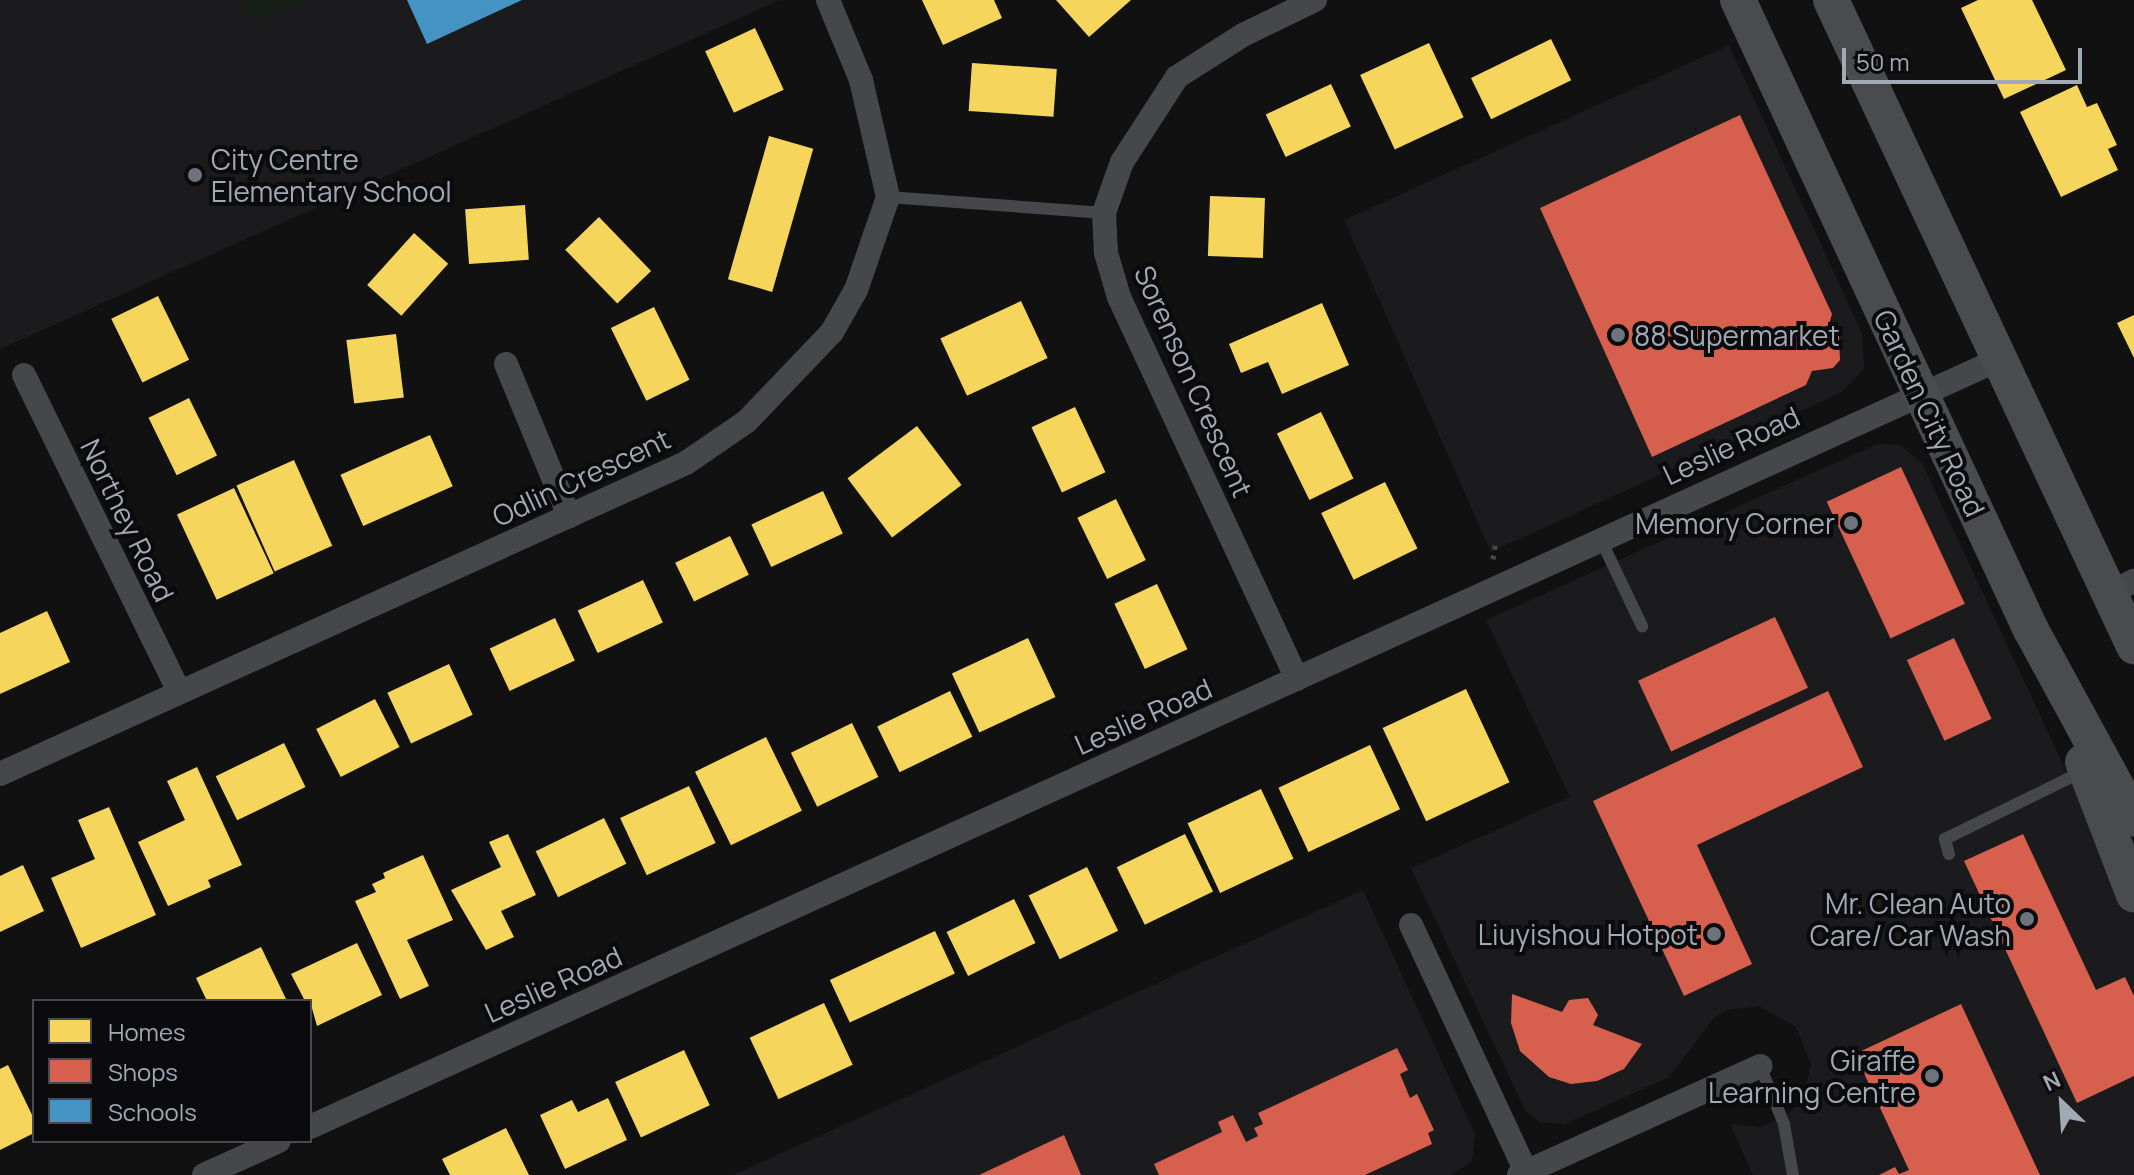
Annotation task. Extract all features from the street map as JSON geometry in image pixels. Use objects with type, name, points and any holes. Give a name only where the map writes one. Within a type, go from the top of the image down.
[{"type":"main road","name":"Garden City Road","points":[[1738,0],[2064,695],[2094,766],[2134,819]]},
{"type":"main road","points":[[1831,0],[2000,359],[2121,587],[2134,646]]},
{"type":"main road","points":[[2094,766],[2134,895]]},
{"type":"street","points":[[828,0],[861,80],[888,197]]},
{"type":"street","name":"Sorenson Crescent","points":[[1297,679],[1119,297],[1106,253],[1104,213],[1122,162],[1177,77],[1219,48],[1315,0]]},
{"type":"street","name":"Odlin Crescent","points":[[0,774],[686,463],[747,421],[802,368],[832,332],[856,290],[888,197]]},
{"type":"street","name":"Leslie Road","points":[[312,1126],[1297,679],[1600,538],[2000,359]]},
{"type":"street","points":[[506,364],[569,516]]},
{"type":"street","name":"Northey Road","points":[[24,375],[179,691]]},
{"type":"street","points":[[1411,925],[1523,1173],[1760,1066]]},
{"type":"street","points":[[204,1175],[275,1143]]},
{"type":"lane","points":[[888,197],[1104,213]]},
{"type":"lane","points":[[1600,538],[1642,626]]},
{"type":"lane","points":[[1949,854],[1945,839],[2094,766]]},
{"type":"lane","points":[[1760,1066],[1784,1124],[1793,1175]]},
{"type":"shaded area","name":"City Centre Elementary School","points":[[0,0],[780,0],[0,349]]},
{"type":"shaded area","points":[[241,0],[305,0],[262,20],[246,12]]},
{"type":"shaded area","points":[[1729,45],[1862,333],[1864,369],[1842,392],[1491,552],[1344,220]]},
{"type":"shaded area","points":[[1877,444],[1900,445],[1922,463],[2134,916],[2134,1175],[1753,1175],[1730,1124],[1762,1127],[1788,1115],[1804,1097],[1811,1064],[1796,1027],[1759,1006],[1727,1010],[1714,1018],[1669,1077],[1565,1124],[1539,1122],[1525,1110],[1411,868],[1570,797],[1486,620]]},
{"type":"shaded area","points":[[1363,890],[1475,1134],[1472,1162],[1451,1175],[733,1175]]},
{"type":"building: Homes","points":[[922,0],[994,0],[1002,18],[943,45]]},
{"type":"building: Homes","points":[[1056,0],[1131,0],[1089,37]]},
{"type":"building: Homes","points":[[1978,0],[2032,0],[2066,70],[2004,99],[1961,8]]},
{"type":"building: Homes","points":[[755,28],[784,90],[734,113],[705,51]]},
{"type":"building: Homes","points":[[1551,39],[1571,80],[1491,119],[1471,78]]},
{"type":"building: Homes","points":[[1429,43],[1464,117],[1395,149],[1360,75]]},
{"type":"building: Homes","points":[[972,63],[1057,69],[1053,117],[969,111]]},
{"type":"building: Homes","points":[[1331,84],[1351,127],[1286,157],[1266,114]]},
{"type":"building: Homes","points":[[2077,85],[2087,107],[2097,103],[2117,145],[2108,149],[2118,170],[2061,197],[2020,112]]},
{"type":"building: Homes","points":[[769,136],[813,149],[772,292],[728,279]]},
{"type":"building: Homes","points":[[1210,196],[1265,198],[1263,258],[1208,256]]},
{"type":"building: Homes","points":[[525,205],[529,260],[469,264],[465,209]]},
{"type":"building: Homes","points":[[599,217],[651,271],[617,304],[565,250]]},
{"type":"building: Homes","points":[[414,233],[448,264],[401,316],[367,285]]},
{"type":"building: Homes","points":[[158,296],[189,360],[142,383],[111,319]]},
{"type":"building: Homes","points":[[1021,301],[1048,358],[967,396],[940,339]]},
{"type":"building: Homes","points":[[1322,303],[1349,365],[1282,394],[1268,362],[1241,373],[1229,344]]},
{"type":"building: Homes","points":[[654,307],[690,380],[646,401],[611,328]]},
{"type":"building: Homes","points":[[2134,315],[2134,358],[2117,323]]},
{"type":"building: Homes","points":[[396,334],[404,398],[354,404],[346,340]]},
{"type":"building: Homes","points":[[189,398],[217,456],[177,475],[149,418]]},
{"type":"building: Homes","points":[[1075,407],[1105,472],[1062,493],[1031,427]]},
{"type":"building: Homes","points":[[1321,412],[1353,479],[1309,500],[1277,433]]},
{"type":"building: Homes","points":[[917,426],[962,485],[892,537],[848,478]]},
{"type":"building: Homes","points":[[430,435],[453,486],[363,526],[340,475]]},
{"type":"building: Homes","points":[[294,460],[332,546],[275,571],[236,486]]},
{"type":"building: Homes","points":[[1385,482],[1417,549],[1354,580],[1321,513]]},
{"type":"building: Homes","points":[[234,488],[274,573],[217,600],[177,515]]},
{"type":"building: Homes","points":[[823,491],[843,534],[771,567],[751,524]]},
{"type":"building: Homes","points":[[1116,499],[1146,560],[1107,579],[1077,518]]},
{"type":"building: Homes","points":[[730,536],[749,575],[694,601],[675,563]]},
{"type":"building: Homes","points":[[643,580],[663,623],[598,653],[578,610]]},
{"type":"building: Homes","points":[[1157,584],[1187,649],[1145,669],[1114,604]]},
{"type":"building: Homes","points":[[47,611],[70,662],[0,694],[0,633]]},
{"type":"building: Homes","points":[[555,618],[575,661],[510,691],[490,648]]},
{"type":"building: Homes","points":[[1028,638],[1055,697],[979,732],[952,673]]},
{"type":"building: Homes","points":[[449,664],[473,715],[411,743],[387,693]]},
{"type":"building: Homes","points":[[1466,689],[1510,782],[1426,821],[1383,728]]},
{"type":"building: Homes","points":[[950,691],[972,737],[900,772],[877,727]]},
{"type":"building: Homes","points":[[375,699],[400,747],[341,777],[316,729]]},
{"type":"building: Homes","points":[[852,723],[878,777],[817,807],[791,753]]},
{"type":"building: Homes","points":[[766,737],[802,811],[731,845],[695,772]]},
{"type":"building: Homes","points":[[284,743],[305,787],[237,820],[216,776]]},
{"type":"building: Homes","points":[[1370,745],[1400,809],[1308,852],[1278,788]]},
{"type":"building: Homes","points":[[197,767],[242,865],[208,880],[211,887],[168,906],[138,842],[185,820],[167,781]]},
{"type":"building: Homes","points":[[689,786],[716,843],[647,875],[620,818]]},
{"type":"building: Homes","points":[[1261,789],[1294,859],[1220,893],[1188,823]]},
{"type":"building: Homes","points":[[109,807],[156,915],[81,948],[51,878],[95,859],[78,820]]},
{"type":"building: Homes","points":[[604,818],[626,864],[558,897],[536,851]]},
{"type":"building: Homes","points":[[508,834],[536,895],[501,911],[514,937],[486,950],[451,890],[501,867],[489,842]]},
{"type":"building: Homes","points":[[1185,834],[1213,892],[1145,925],[1117,867]]},
{"type":"building: Homes","points":[[423,855],[453,920],[407,940],[429,986],[400,999],[355,901],[376,892],[372,884],[385,878],[383,873]]},
{"type":"building: Homes","points":[[23,865],[44,911],[0,932],[0,876]]},
{"type":"building: Homes","points":[[1087,867],[1118,931],[1060,959],[1029,895]]},
{"type":"building: Homes","points":[[1014,899],[1035,943],[968,976],[947,932]]},
{"type":"building: Homes","points":[[935,931],[955,974],[850,1023],[830,980]]},
{"type":"building: Homes","points":[[357,943],[382,995],[317,1026],[312,999],[304,999],[291,974]]},
{"type":"building: Homes","points":[[261,947],[286,999],[206,999],[196,978]]},
{"type":"building: Homes","points":[[824,1003],[853,1065],[778,1099],[750,1038]]},
{"type":"building: Homes","points":[[684,1050],[710,1105],[641,1137],[615,1082]]},
{"type":"building: Homes","points":[[8,1065],[32,1115],[32,1134],[0,1150],[0,1069]]},
{"type":"building: Homes","points":[[608,1098],[627,1140],[565,1169],[540,1115],[572,1100],[578,1112]]},
{"type":"building: Homes","points":[[506,1128],[529,1175],[450,1175],[442,1159]]},
{"type":"building: Shops","points":[[1740,115],[1832,314],[1828,328],[1839,336],[1840,360],[1833,368],[1812,371],[1806,385],[1652,457],[1540,208]]},
{"type":"building: Shops","points":[[1901,467],[1965,604],[1890,639],[1827,502]]},
{"type":"building: Shops","points":[[1775,617],[1808,688],[1671,752],[1638,681]]},
{"type":"building: Shops","points":[[1954,638],[1992,719],[1944,741],[1907,660]]},
{"type":"building: Shops","points":[[1828,691],[1863,767],[1697,845],[1752,964],[1684,996],[1593,801]]},
{"type":"building: Shops","name":"Mr. Clean Auto Care/ Car Wash","points":[[2023,834],[2096,990],[2125,977],[2134,996],[2134,1076],[2077,1103],[1964,861]]},
{"type":"building: Shops","points":[[1512,994],[1562,1012],[1569,1000],[1588,998],[1598,1015],[1593,1025],[1642,1044],[1624,1069],[1597,1081],[1571,1084],[1549,1077],[1520,1051],[1511,1023]]},
{"type":"building: Shops","points":[[1961,1004],[2040,1175],[1879,1175],[1895,1167],[1899,1174],[1909,1170],[1855,1054]]},
{"type":"building: Shops","points":[[1397,1048],[1408,1070],[1400,1074],[1410,1098],[1417,1094],[1434,1130],[1428,1133],[1432,1144],[1365,1175],[1159,1175],[1154,1164],[1222,1132],[1218,1122],[1233,1115],[1246,1142],[1258,1136],[1254,1128],[1263,1124],[1258,1113]]},
{"type":"building: Shops","points":[[1064,1135],[1081,1175],[979,1175]]},
{"type":"building: Schools","points":[[407,0],[522,0],[427,44]]},
{"type":"place","name":"City Centre Elementary School","points":[[195,175]]},
{"type":"place","name":"88 Supermarket","points":[[1618,335]]},
{"type":"place","name":"Memory Corner","points":[[1851,523]]},
{"type":"place","name":"Mr. Clean Auto Care/ Car Wash","points":[[2027,919]]},
{"type":"place","name":"Liuyishou Hotpot","points":[[1714,934]]},
{"type":"place","name":"Giraffe Learning Centre","points":[[1932,1076]]}]
